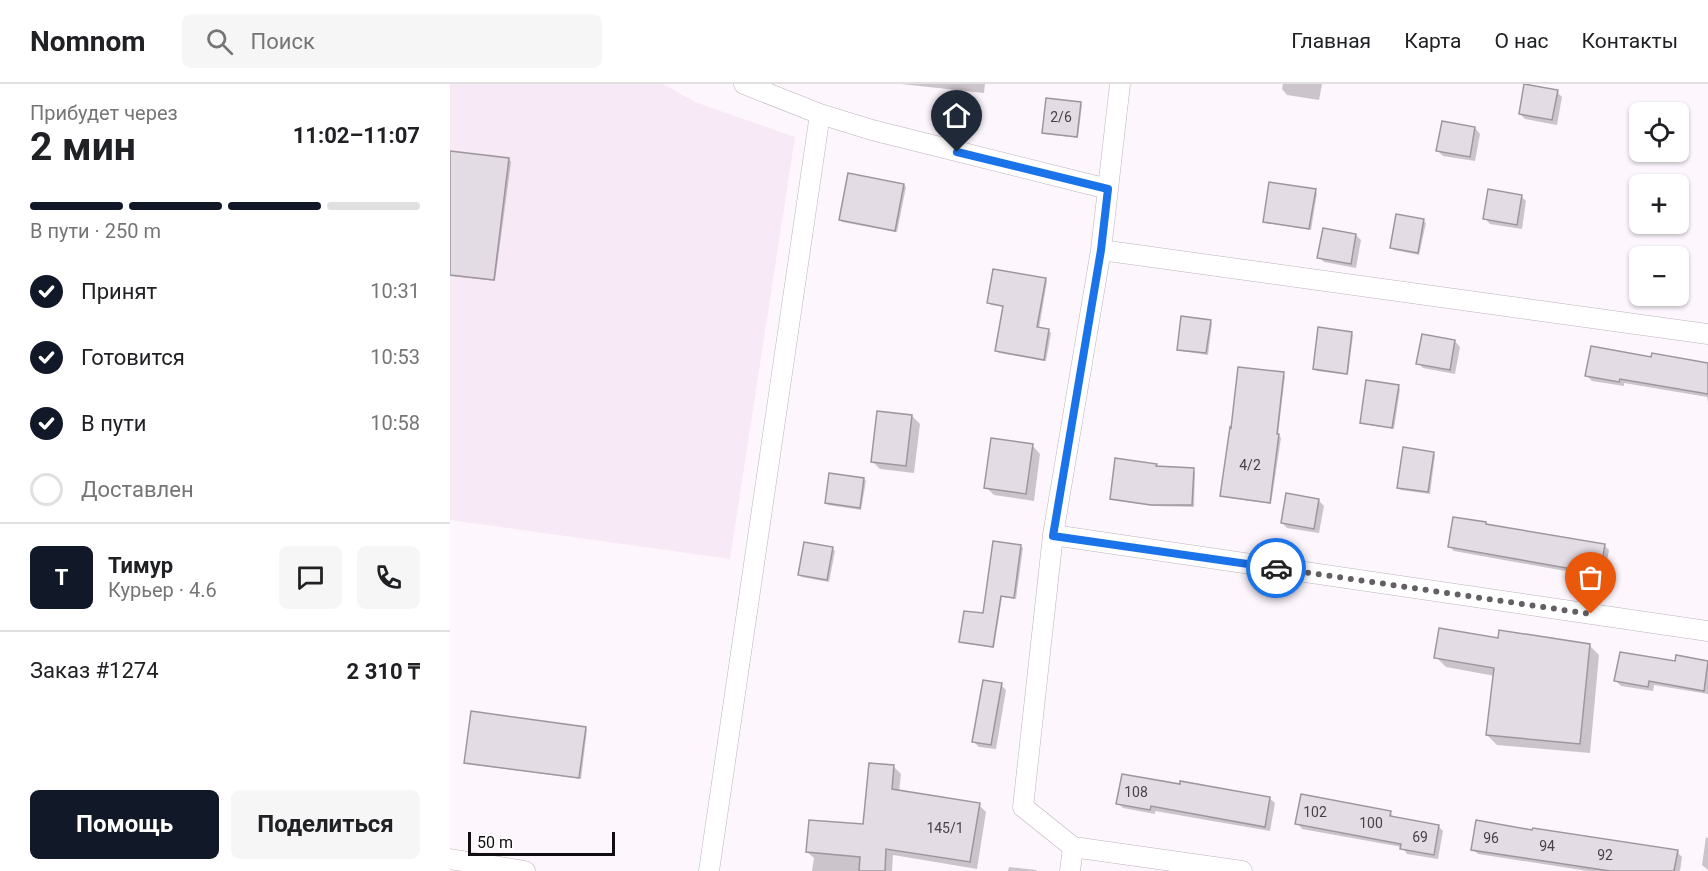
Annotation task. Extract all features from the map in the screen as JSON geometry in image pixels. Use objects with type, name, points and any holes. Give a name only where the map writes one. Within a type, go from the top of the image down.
[{"type":"street","points":[[744,84],[820,114],[872,130],[1108,189]]},
{"type":"street","points":[[1120,84],[1101,250],[1053,536],[1023,807],[1072,847],[1242,871]]},
{"type":"street","points":[[709,871],[820,114]]},
{"type":"street","points":[[1101,250],[1708,334]]},
{"type":"street","points":[[1053,536],[1708,631]]},
{"type":"street","points":[[1070,871],[1072,847]]},
{"type":"street","points":[[450,859],[525,871]]},
{"type":"shaded area","points":[[450,84],[663,84],[695,102],[795,137],[730,559],[450,520]]},
{"type":"building","points":[[1524,84],[1558,90],[1552,120],[1519,114]]},
{"type":"building","points":[[1046,98],[1081,102],[1077,137],[1042,133]]},
{"type":"building","points":[[1442,121],[1475,127],[1470,157],[1436,151]]},
{"type":"building","points":[[450,151],[509,158],[494,280],[450,275]]},
{"type":"building","points":[[848,173],[904,184],[895,231],[839,220]]},
{"type":"building","points":[[1269,182],[1316,189],[1309,229],[1263,222]]},
{"type":"building","points":[[1488,189],[1522,195],[1517,225],[1483,219]]},
{"type":"building","points":[[1396,214],[1424,219],[1418,253],[1390,248]]},
{"type":"building","points":[[1323,228],[1356,234],[1351,264],[1317,258]]},
{"type":"building","points":[[993,269],[1046,278],[1037,327],[1049,329],[1044,360],[995,351],[1003,306],[987,303]]},
{"type":"building","points":[[1181,316],[1211,320],[1206,353],[1177,350]]},
{"type":"building","points":[[1318,327],[1352,332],[1347,374],[1313,369]]},
{"type":"building","points":[[1422,334],[1455,340],[1450,370],[1416,364]]},
{"type":"building","points":[[1591,346],[1651,357],[1652,353],[1708,363],[1708,394],[1620,379],[1619,382],[1585,376]]},
{"type":"building","points":[[1238,367],[1284,372],[1270,503],[1220,496]]},
{"type":"building","points":[[1366,380],[1399,385],[1392,428],[1360,423]]},
{"type":"building","points":[[877,411],[912,415],[906,466],[871,462]]},
{"type":"building","points":[[991,438],[1033,444],[1026,494],[984,488]]},
{"type":"building","points":[[1403,447],[1434,452],[1428,492],[1397,488]]},
{"type":"building","points":[[1115,458],[1157,464],[1156,466],[1194,468],[1192,505],[1151,505],[1110,499]]},
{"type":"building","points":[[829,473],[864,478],[860,508],[825,503]]},
{"type":"building","points":[[1286,493],[1319,499],[1314,529],[1281,523]]},
{"type":"building","points":[[1453,517],[1605,544],[1600,574],[1448,547]]},
{"type":"building","points":[[993,541],[1021,545],[1014,598],[1001,596],[993,647],[959,642],[964,611],[983,613]]},
{"type":"building","points":[[804,542],[833,547],[827,580],[798,575]]},
{"type":"building","points":[[1439,628],[1498,638],[1499,630],[1590,644],[1580,744],[1486,735],[1494,668],[1434,658]]},
{"type":"building","points":[[1620,652],[1675,661],[1676,655],[1708,661],[1704,691],[1649,681],[1648,687],[1614,681]]},
{"type":"building","points":[[983,680],[1002,683],[991,745],[972,742]]},
{"type":"building","points":[[471,711],[586,727],[579,778],[464,763]]},
{"type":"building","points":[[869,763],[894,765],[892,789],[980,803],[970,862],[886,849],[885,871],[859,871],[860,857],[806,852],[809,820],[863,824]]},
{"type":"building","points":[[1122,774],[1180,784],[1180,781],[1270,797],[1265,827],[1151,806],[1150,810],[1116,804]]},
{"type":"building","points":[[1301,794],[1391,811],[1390,816],[1439,825],[1434,855],[1400,849],[1401,844],[1295,824]]},
{"type":"building","points":[[1476,820],[1678,850],[1674,871],[1610,871],[1471,850]]},
{"type":"way so far","points":[[1276,568],[1591,614]]},
{"type":"route","points":[[957,152],[1108,189],[1101,250],[1053,536],[1276,568]]}]
